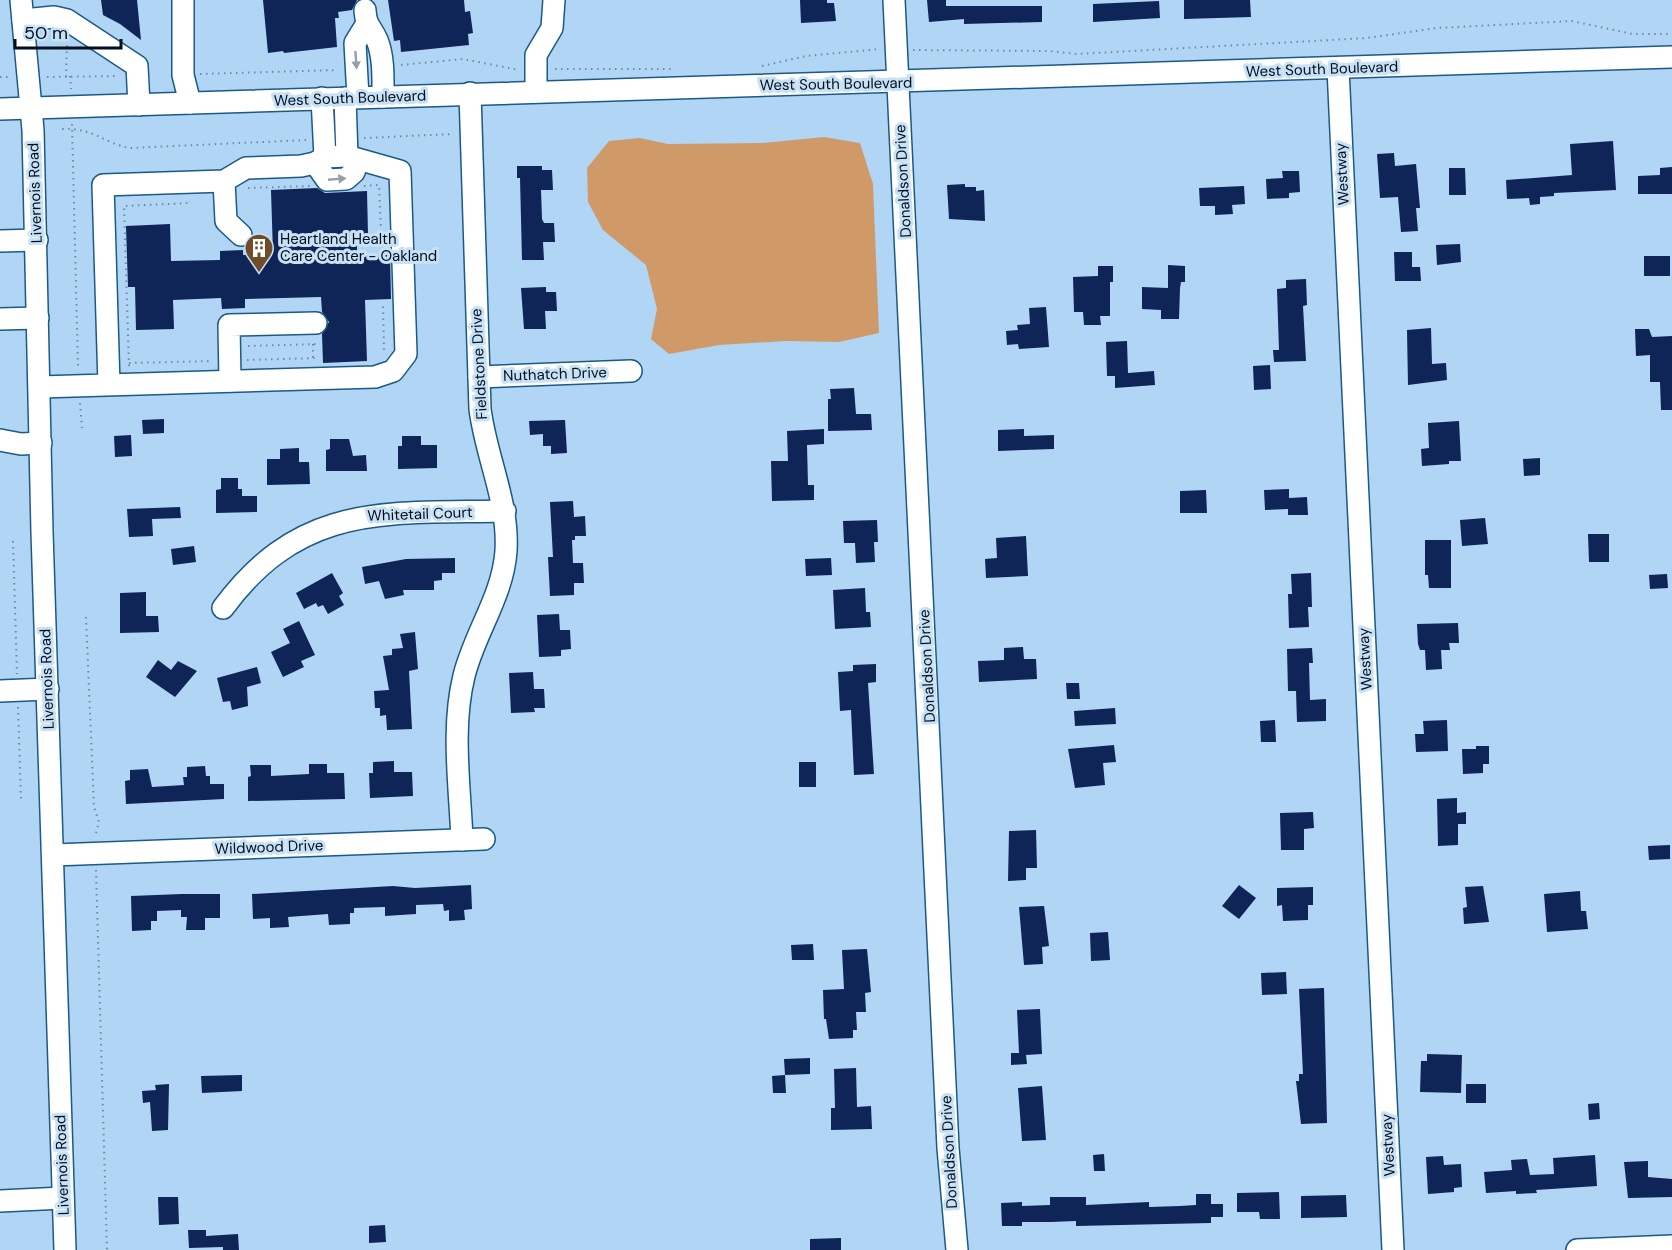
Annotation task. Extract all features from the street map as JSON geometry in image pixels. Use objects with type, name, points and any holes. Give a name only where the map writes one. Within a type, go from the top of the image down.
[{"type":"street","points":[[183,0],[183,75],[190,103]]},
{"type":"street","points":[[536,92],[536,55],[552,28],[554,0]]},
{"type":"street","name":"Donaldson Drive","points":[[894,0],[948,1148],[957,1250]]},
{"type":"street","points":[[22,10],[67,20],[137,66],[140,105]]},
{"type":"street","name":"Livernois Road","points":[[22,10],[32,108],[37,240],[40,443],[65,1250]]},
{"type":"street","points":[[322,98],[321,154],[327,180],[346,179],[354,172],[350,152],[351,98],[355,43],[365,17],[376,39],[382,67],[383,96]]},
{"type":"street","name":"West South Boulevard","points":[[0,109],[1672,57]]},
{"type":"street","name":"Westway","points":[[1338,68],[1393,1250]]},
{"type":"street","name":"Fieldstone Drive","points":[[462,840],[458,732],[460,691],[468,661],[504,569],[506,511],[483,431],[478,377],[470,93]]},
{"type":"street","points":[[40,387],[375,377],[393,371],[406,354],[400,171],[350,152]]},
{"type":"street","points":[[109,384],[104,185],[224,181],[246,168],[321,154]]},
{"type":"street","points":[[224,181],[226,221],[240,235]]},
{"type":"street","points":[[0,241],[37,240]]},
{"type":"street","points":[[0,320],[39,318]]},
{"type":"street","points":[[230,381],[229,325],[317,333]]},
{"type":"street","name":"Nuthatch Drive","points":[[478,377],[631,371]]},
{"type":"street","points":[[0,440],[21,444],[40,443]]},
{"type":"street","name":"Whitetail Court","points":[[223,608],[262,564],[325,526],[380,514],[506,511]]},
{"type":"street","points":[[12,690],[48,689]]},
{"type":"street","name":"Wildwood Drive","points":[[53,855],[484,839]]},
{"type":"street","points":[[0,1201],[63,1198]]},
{"type":"street","points":[[1577,1250],[1672,1246]]},
{"type":"path","points":[[908,50],[1049,51],[1077,54],[1367,38],[1437,28],[1572,21],[1633,34],[1672,34]]},
{"type":"path","points":[[67,42],[72,106],[82,428]]},
{"type":"path","points":[[756,67],[806,56],[888,49]]},
{"type":"path","points":[[398,66],[463,59],[524,71]]},
{"type":"path","points":[[553,69],[682,69]]},
{"type":"path","points":[[62,129],[87,131],[119,146],[130,148],[321,154]]},
{"type":"path","points":[[350,152],[461,134]]},
{"type":"path","points":[[358,186],[379,185],[381,232],[392,232]]},
{"type":"path","points":[[244,191],[250,188],[312,186]]},
{"type":"path","points":[[129,373],[124,206],[190,204],[189,196]]},
{"type":"path","points":[[384,350],[383,306],[389,306]]},
{"type":"path","points":[[238,360],[315,358],[313,344],[317,333]]},
{"type":"path","points":[[245,346],[313,344]]},
{"type":"path","points":[[129,363],[221,360]]},
{"type":"path","points":[[13,541],[12,690],[21,800]]},
{"type":"path","points":[[86,617],[94,807],[99,822],[96,844]]},
{"type":"path","points":[[95,862],[108,1250]]},
{"type":"shaded area","points":[[824,137],[860,143],[873,184],[879,333],[839,342],[785,341],[719,345],[669,354],[651,339],[657,309],[646,265],[603,230],[588,202],[587,168],[609,141],[640,138],[668,144],[763,143]]},
{"type":"building","points":[[101,0],[137,0],[141,40],[120,24],[103,15]]},
{"type":"building","points":[[263,0],[357,0],[352,10],[338,12],[339,18],[335,18],[337,47],[268,53]]},
{"type":"building","points":[[388,0],[464,0],[465,12],[470,11],[473,33],[468,34],[469,45],[401,52],[400,40],[394,41]]},
{"type":"building","points":[[800,0],[827,0],[827,3],[834,3],[836,21],[801,23]]},
{"type":"building","points":[[927,0],[946,0],[946,6],[1042,6],[1042,22],[964,24],[964,19],[929,22]]},
{"type":"building","points":[[1184,0],[1250,0],[1251,17],[1184,19]]},
{"type":"building","points":[[1159,1],[1160,18],[1093,22],[1093,4]]},
{"type":"building","points":[[1613,141],[1616,190],[1554,193],[1554,196],[1540,197],[1540,204],[1530,205],[1529,198],[1507,199],[1506,180],[1572,175],[1570,144]]},
{"type":"building","points":[[1394,153],[1395,166],[1416,164],[1420,208],[1416,208],[1418,231],[1401,232],[1398,197],[1380,198],[1377,154]]},
{"type":"building","points":[[517,166],[542,166],[542,170],[552,170],[553,190],[541,190],[542,219],[544,223],[554,223],[555,242],[543,242],[544,260],[522,260],[520,178],[517,178]]},
{"type":"building","points":[[1672,167],[1672,194],[1638,194],[1638,176],[1660,175],[1660,168]]},
{"type":"building","points":[[1449,168],[1465,168],[1466,195],[1449,195]]},
{"type":"building","points":[[1282,171],[1299,171],[1300,192],[1289,193],[1289,198],[1267,199],[1266,179],[1283,178]]},
{"type":"building","points":[[965,184],[965,187],[976,187],[976,191],[984,190],[985,221],[949,219],[947,185]]},
{"type":"building","points":[[1244,186],[1245,204],[1232,205],[1233,214],[1215,215],[1215,206],[1200,206],[1199,188]]},
{"type":"building","name":"Heartland Health Care Center - Oakland","points":[[317,188],[325,193],[367,191],[368,234],[357,234],[357,256],[390,255],[391,299],[365,300],[367,361],[323,363],[322,334],[329,322],[322,312],[321,297],[245,299],[245,308],[222,309],[221,298],[173,300],[174,329],[136,330],[135,287],[128,287],[126,226],[170,224],[171,261],[220,260],[220,251],[243,250],[243,255],[273,254],[271,190]]},
{"type":"building","points":[[1460,244],[1461,262],[1437,265],[1436,245]]},
{"type":"building","points":[[1394,252],[1412,252],[1412,267],[1420,267],[1421,281],[1395,281]]},
{"type":"building","points":[[1644,256],[1670,256],[1670,276],[1644,276]]},
{"type":"building","points":[[1168,265],[1185,266],[1185,282],[1181,282],[1180,288],[1179,319],[1161,319],[1161,310],[1142,309],[1142,287],[1168,288]]},
{"type":"building","points":[[1098,266],[1113,266],[1113,282],[1110,282],[1110,316],[1100,316],[1101,325],[1084,325],[1083,312],[1074,312],[1073,277],[1098,276]]},
{"type":"building","points":[[1306,279],[1307,305],[1303,306],[1306,361],[1274,362],[1273,350],[1279,350],[1277,289],[1286,288],[1286,280]]},
{"type":"building","points":[[546,287],[546,292],[556,292],[557,311],[545,311],[546,329],[524,329],[521,288]]},
{"type":"building","points":[[1046,307],[1049,347],[1019,349],[1018,344],[1007,345],[1006,331],[1018,330],[1017,325],[1030,324],[1029,308]]},
{"type":"building","points":[[1431,328],[1432,364],[1446,363],[1447,380],[1408,385],[1407,330]]},
{"type":"building","points":[[1635,329],[1649,329],[1652,337],[1672,336],[1672,410],[1661,410],[1660,382],[1650,382],[1650,355],[1636,356]]},
{"type":"building","points":[[1127,341],[1128,373],[1154,371],[1155,385],[1115,388],[1115,376],[1107,376],[1106,342]]},
{"type":"building","points":[[1270,365],[1271,389],[1254,390],[1253,366]]},
{"type":"building","points":[[854,388],[856,414],[871,414],[872,430],[828,431],[830,389]]},
{"type":"building","points":[[164,419],[164,433],[143,434],[142,420]]},
{"type":"building","points":[[565,420],[567,453],[551,454],[551,446],[543,446],[543,434],[530,435],[529,421]]},
{"type":"building","points":[[1459,421],[1461,461],[1422,466],[1421,449],[1429,448],[1428,423]]},
{"type":"building","points":[[824,429],[824,444],[807,445],[808,485],[814,485],[814,500],[772,501],[771,461],[788,461],[787,431]]},
{"type":"building","points":[[1024,429],[1024,436],[1054,435],[1054,449],[998,451],[998,430]]},
{"type":"building","points":[[131,435],[132,456],[115,457],[114,436]]},
{"type":"building","points":[[402,436],[421,436],[421,445],[437,445],[437,468],[398,469],[398,446],[402,446]]},
{"type":"building","points":[[330,439],[349,439],[353,456],[366,455],[367,471],[326,471],[326,450],[330,449]]},
{"type":"building","points":[[299,448],[299,462],[309,462],[310,484],[267,485],[267,459],[280,459],[280,449]]},
{"type":"building","points":[[1540,458],[1540,475],[1524,476],[1523,459]]},
{"type":"building","points":[[221,478],[238,478],[238,489],[242,489],[242,496],[257,496],[257,512],[216,513],[216,490],[221,489]]},
{"type":"building","points":[[1289,489],[1289,498],[1307,497],[1308,515],[1288,515],[1288,509],[1265,510],[1264,490]]},
{"type":"building","points":[[1206,490],[1207,513],[1180,513],[1180,491]]},
{"type":"building","points":[[573,501],[574,517],[585,516],[586,536],[575,536],[575,540],[572,540],[573,563],[583,563],[584,583],[574,583],[574,595],[550,596],[548,557],[553,557],[550,502]]},
{"type":"building","points":[[180,507],[181,518],[152,519],[153,536],[129,537],[127,509]]},
{"type":"building","points":[[1485,518],[1488,544],[1462,546],[1460,520]]},
{"type":"building","points":[[877,520],[878,542],[874,542],[875,562],[856,563],[855,543],[844,543],[843,521]]},
{"type":"building","points":[[1588,534],[1609,534],[1609,562],[1589,562]]},
{"type":"building","points":[[1026,536],[1028,576],[986,578],[985,559],[997,558],[996,538]]},
{"type":"building","points":[[1425,540],[1451,540],[1451,588],[1429,588],[1428,575],[1425,575]]},
{"type":"building","points":[[194,546],[196,562],[173,565],[171,549]]},
{"type":"building","points":[[455,558],[455,573],[442,573],[442,580],[434,581],[434,590],[403,590],[404,595],[385,599],[379,581],[365,584],[362,567],[406,559]]},
{"type":"building","points":[[831,558],[832,575],[806,576],[805,559]]},
{"type":"building","points":[[332,573],[343,593],[339,596],[344,605],[328,614],[323,605],[318,607],[316,603],[304,609],[296,593]]},
{"type":"building","points":[[1311,573],[1312,607],[1308,607],[1309,627],[1289,628],[1288,594],[1292,594],[1291,574]]},
{"type":"building","points":[[1667,574],[1668,588],[1650,589],[1649,575]]},
{"type":"building","points":[[865,588],[866,612],[870,612],[871,627],[835,629],[833,590]]},
{"type":"building","points":[[146,592],[146,616],[158,616],[159,632],[120,633],[120,593]]},
{"type":"building","points":[[559,614],[560,630],[570,630],[571,649],[561,650],[561,656],[539,657],[537,615]]},
{"type":"building","points":[[299,621],[315,655],[301,661],[304,667],[283,677],[271,652],[290,643],[283,629]]},
{"type":"building","points":[[1458,623],[1459,643],[1449,643],[1450,650],[1441,650],[1442,669],[1426,670],[1425,650],[1420,650],[1418,644],[1417,624]]},
{"type":"building","points":[[415,632],[418,669],[409,671],[412,729],[387,730],[386,715],[380,716],[380,708],[375,708],[374,691],[389,690],[383,656],[392,655],[392,649],[403,648],[400,634]]},
{"type":"building","points":[[1023,647],[1024,659],[1036,659],[1037,679],[979,682],[978,661],[1004,660],[1004,648]]},
{"type":"building","points":[[1312,648],[1313,663],[1309,663],[1310,700],[1326,699],[1326,721],[1297,722],[1296,691],[1288,691],[1287,649]]},
{"type":"building","points":[[158,660],[171,670],[178,661],[197,671],[175,697],[146,677]]},
{"type":"building","points":[[876,664],[876,682],[868,683],[874,774],[854,775],[851,710],[840,711],[838,672],[853,671],[853,665]]},
{"type":"building","points":[[257,667],[261,683],[247,687],[248,706],[232,710],[230,701],[223,702],[217,678]]},
{"type":"building","points":[[533,672],[534,689],[544,689],[545,708],[534,708],[535,712],[511,713],[509,673]]},
{"type":"building","points":[[1066,683],[1079,683],[1080,699],[1067,699]]},
{"type":"building","points":[[1115,708],[1116,724],[1075,726],[1074,711]]},
{"type":"building","points":[[1275,720],[1276,742],[1261,742],[1260,721]]},
{"type":"building","points":[[1447,720],[1448,751],[1416,752],[1415,734],[1424,734],[1423,721]]},
{"type":"building","points":[[1114,745],[1116,762],[1103,763],[1105,785],[1075,788],[1068,749]]},
{"type":"building","points":[[1476,746],[1489,746],[1489,764],[1483,764],[1483,773],[1463,774],[1462,749],[1476,749]]},
{"type":"building","points":[[394,761],[394,772],[412,772],[413,796],[370,798],[369,773],[373,773],[373,762]]},
{"type":"building","points":[[799,762],[816,762],[816,787],[799,787]]},
{"type":"building","points":[[309,764],[327,764],[327,773],[344,773],[345,799],[248,801],[250,765],[271,765],[271,776],[309,774]]},
{"type":"building","points":[[205,766],[206,776],[210,776],[210,784],[224,784],[224,799],[126,804],[125,781],[130,780],[130,770],[148,769],[152,787],[184,785],[183,777],[187,777],[187,767]]},
{"type":"building","points":[[1457,798],[1457,813],[1466,812],[1466,824],[1458,824],[1458,845],[1438,846],[1437,799]]},
{"type":"building","points":[[1313,812],[1314,828],[1304,829],[1304,850],[1281,850],[1280,813]]},
{"type":"building","points":[[1036,830],[1037,868],[1026,868],[1026,880],[1008,881],[1009,831]]},
{"type":"building","points":[[1670,845],[1670,859],[1649,860],[1648,846]]},
{"type":"building","points":[[471,885],[472,909],[464,910],[465,920],[449,921],[449,910],[444,911],[443,904],[416,905],[416,914],[385,916],[385,907],[354,908],[354,913],[350,913],[350,924],[329,925],[328,914],[288,917],[289,927],[270,928],[270,918],[253,919],[252,894],[393,886],[415,888]]},
{"type":"building","points":[[1239,885],[1256,898],[1239,919],[1222,906]]},
{"type":"building","points":[[1483,886],[1489,922],[1464,924],[1463,908],[1467,907],[1465,887]]},
{"type":"building","points":[[1313,887],[1313,905],[1308,905],[1308,920],[1283,921],[1282,905],[1277,906],[1277,888]]},
{"type":"building","points":[[1580,891],[1581,911],[1586,911],[1588,929],[1547,932],[1544,894]]},
{"type":"building","points":[[220,894],[220,918],[205,918],[205,930],[186,930],[187,917],[181,917],[181,910],[157,911],[157,921],[151,921],[151,930],[132,931],[131,896]]},
{"type":"building","points":[[1044,906],[1049,946],[1042,947],[1043,964],[1024,965],[1019,907]]},
{"type":"building","points":[[1108,932],[1110,960],[1091,961],[1090,933]]},
{"type":"building","points":[[813,944],[814,960],[792,960],[791,945]]},
{"type":"building","points":[[867,949],[871,992],[865,993],[866,1012],[856,1012],[857,1030],[853,1030],[853,1038],[829,1039],[826,1019],[824,1019],[823,990],[844,989],[842,950]]},
{"type":"building","points":[[1286,972],[1287,994],[1262,995],[1261,973]]},
{"type":"building","points":[[1324,988],[1327,1123],[1301,1124],[1296,1081],[1299,1081],[1299,1074],[1303,1074],[1299,989]]},
{"type":"building","points":[[1040,1009],[1042,1054],[1026,1055],[1027,1064],[1011,1065],[1011,1053],[1019,1053],[1017,1010]]},
{"type":"building","points":[[1427,1054],[1462,1055],[1461,1093],[1420,1092],[1421,1061],[1427,1061]]},
{"type":"building","points":[[810,1058],[810,1074],[785,1075],[784,1059]]},
{"type":"building","points":[[856,1068],[857,1107],[871,1106],[872,1129],[831,1130],[831,1108],[835,1108],[834,1069]]},
{"type":"building","points":[[242,1075],[242,1091],[202,1093],[201,1076]]},
{"type":"building","points":[[785,1075],[786,1093],[773,1093],[772,1076]]},
{"type":"building","points":[[169,1084],[168,1130],[152,1131],[150,1102],[143,1103],[142,1091],[156,1090],[155,1085]]},
{"type":"building","points":[[1466,1084],[1486,1084],[1486,1103],[1466,1103]]},
{"type":"building","points":[[1042,1086],[1046,1140],[1022,1141],[1018,1088]]},
{"type":"building","points":[[1599,1103],[1600,1119],[1589,1120],[1588,1104]]},
{"type":"building","points":[[1104,1154],[1105,1171],[1094,1171],[1093,1155]]},
{"type":"building","points":[[1595,1155],[1597,1186],[1536,1190],[1537,1193],[1516,1194],[1516,1191],[1486,1193],[1484,1172],[1512,1170],[1511,1160],[1527,1159],[1530,1175],[1554,1174],[1553,1158]]},
{"type":"building","points":[[1443,1156],[1444,1165],[1461,1164],[1462,1187],[1454,1188],[1454,1192],[1428,1194],[1426,1157]]},
{"type":"building","points":[[1648,1161],[1648,1177],[1672,1179],[1672,1197],[1628,1198],[1624,1162]]},
{"type":"building","points":[[1279,1192],[1280,1219],[1260,1219],[1259,1212],[1237,1212],[1237,1193]]},
{"type":"building","points":[[1196,1194],[1211,1194],[1211,1204],[1223,1204],[1223,1217],[1211,1217],[1211,1223],[1076,1226],[1076,1221],[1022,1222],[1022,1226],[1002,1226],[1001,1203],[1022,1202],[1022,1206],[1050,1205],[1050,1197],[1086,1197],[1086,1205],[1149,1202],[1149,1207],[1180,1206],[1196,1205]]},
{"type":"building","points":[[1346,1195],[1347,1217],[1301,1218],[1301,1196]]},
{"type":"building","points":[[158,1197],[178,1197],[179,1224],[159,1225]]},
{"type":"building","points":[[385,1225],[386,1242],[369,1243],[369,1226]]},
{"type":"building","points":[[188,1230],[206,1230],[206,1236],[238,1234],[239,1250],[223,1250],[223,1247],[189,1248]]},
{"type":"building","points":[[841,1238],[841,1250],[810,1250],[810,1239]]},
{"type":"place","name":"Heartland Health Care Center - Oakland","points":[[259,274]]}]
